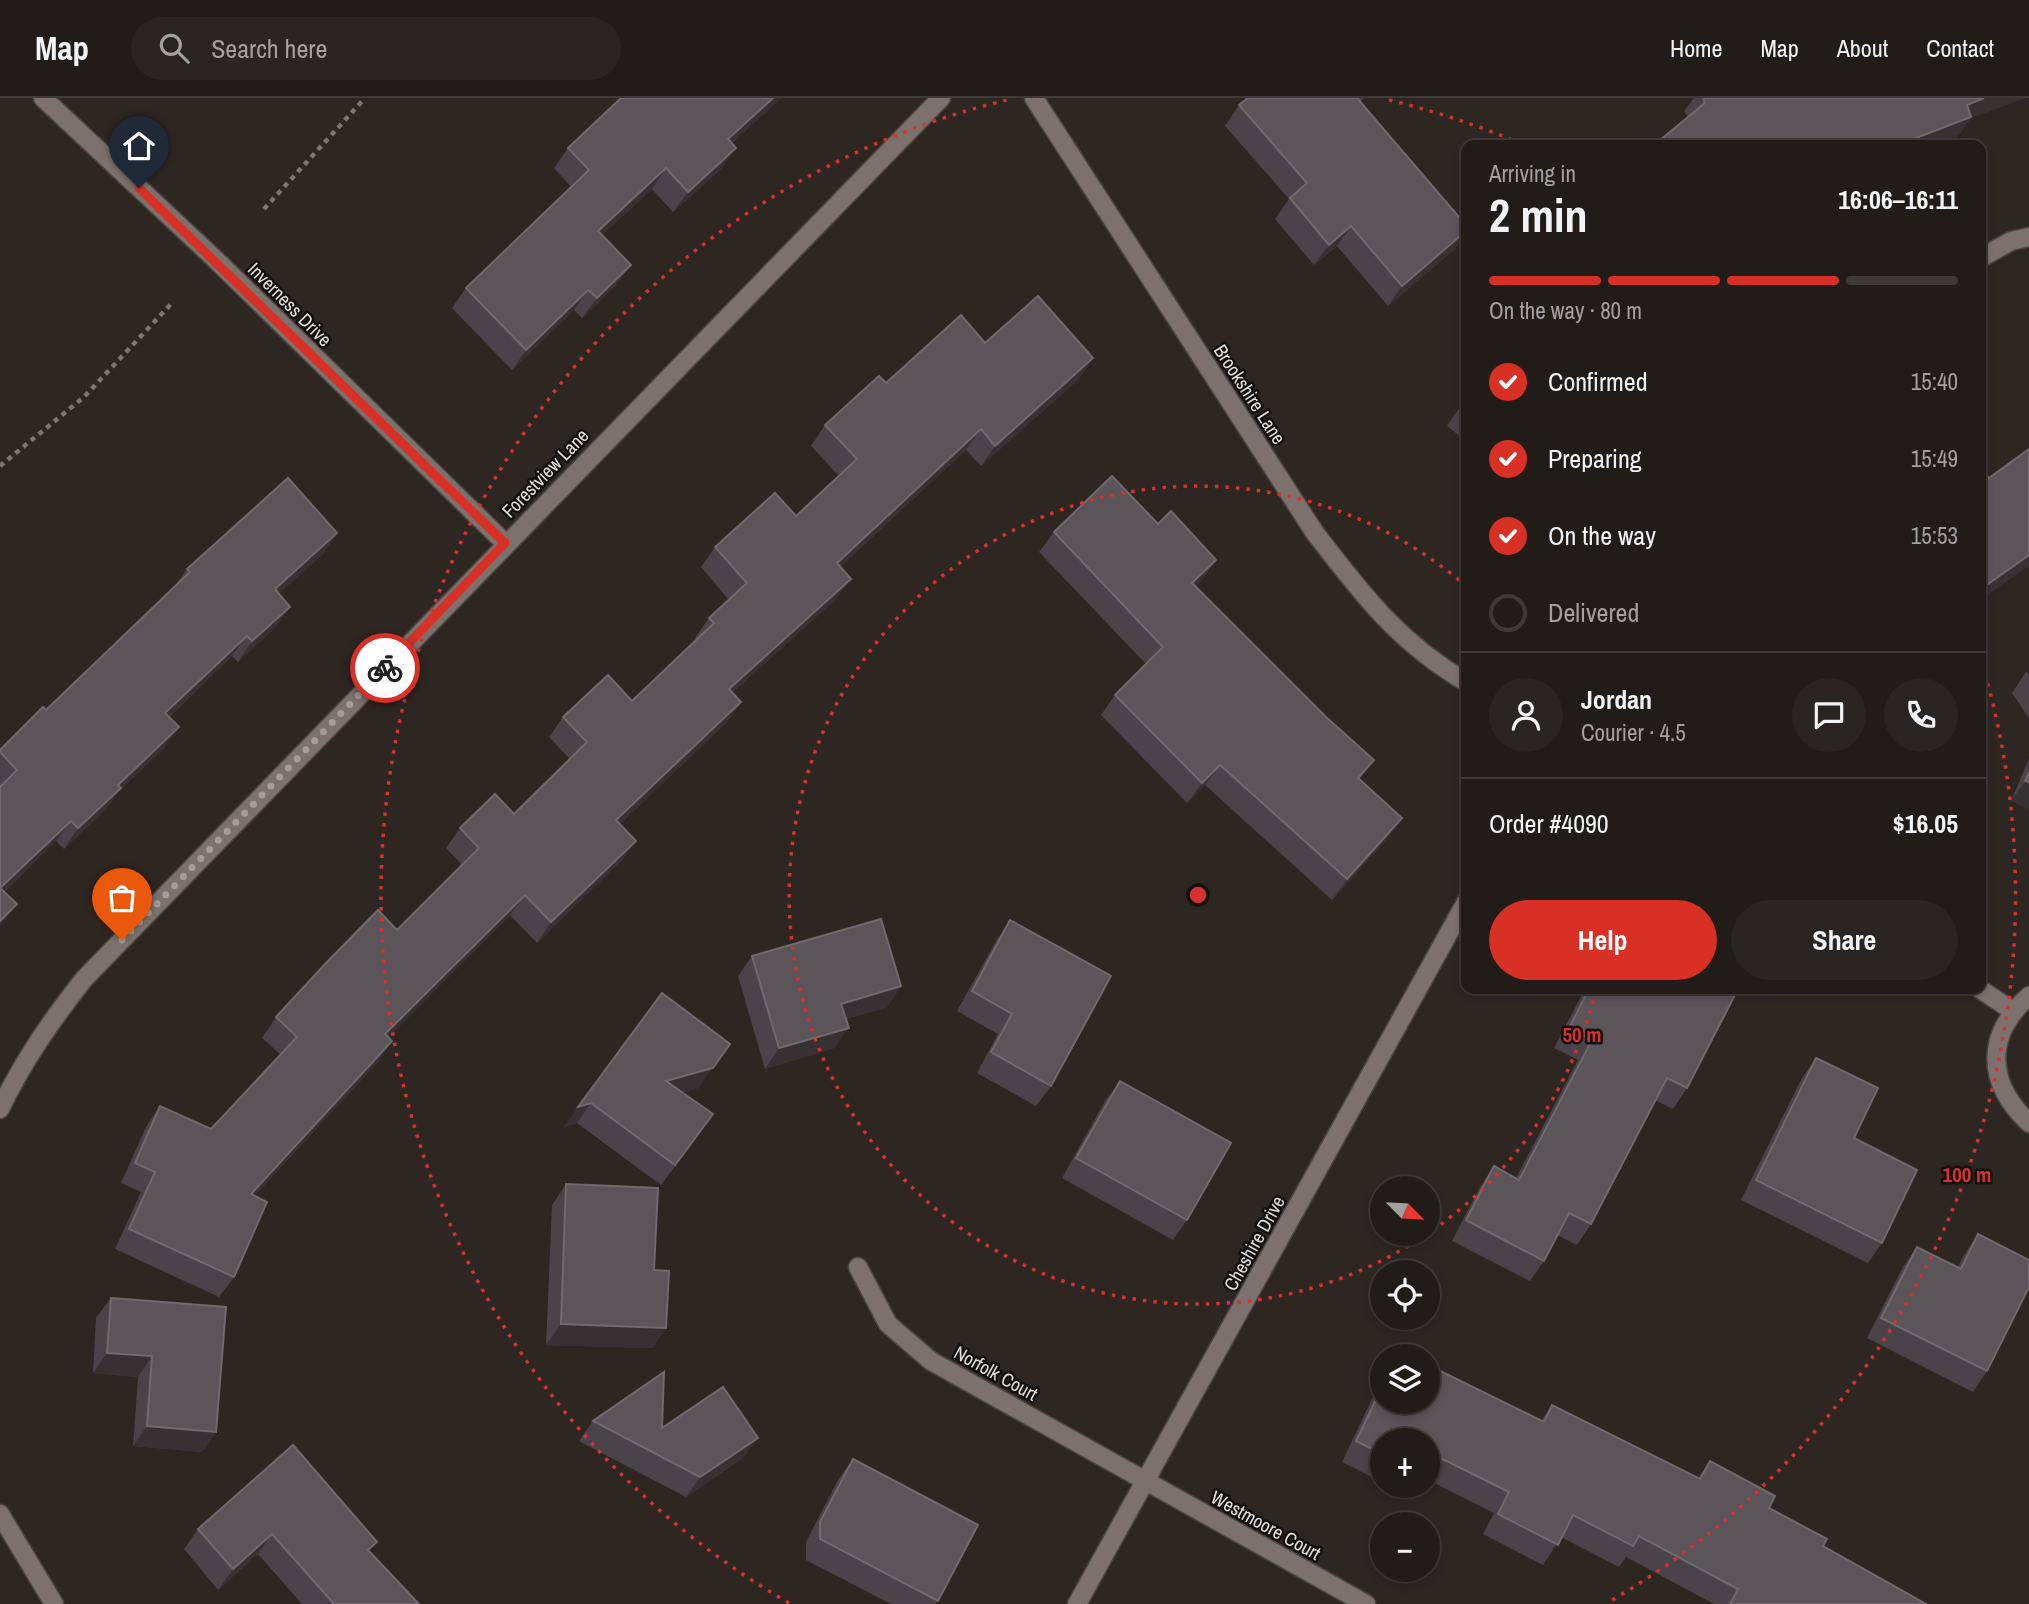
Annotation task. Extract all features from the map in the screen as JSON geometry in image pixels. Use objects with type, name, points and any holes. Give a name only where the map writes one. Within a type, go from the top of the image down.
[{"type":"street","name":"Inverness Drive","points":[[43,98],[216,260],[505,543]]},
{"type":"street","name":"Forestview Lane","points":[[0,1109],[46,1027],[84,979],[505,543],[941,98]]},
{"type":"street","name":"Brookshire Lane","points":[[1034,98],[1315,533],[1362,593],[1406,641],[1461,679]]},
{"type":"street","points":[[1986,255],[2011,241],[2029,237]]},
{"type":"street","name":"Cheshire Drive","points":[[1077,1604],[1461,911]]},
{"type":"street","points":[[1986,993],[2013,1011]]},
{"type":"street","points":[[2029,996],[2013,1011],[2000,1032],[1996,1058],[1999,1083],[2010,1105],[2029,1123]]},
{"type":"street","name":"Norfolk Court","points":[[858,1267],[888,1324],[931,1361],[1146,1482]]},
{"type":"street","name":"Westmoore Court","points":[[1146,1482],[1366,1604]]},
{"type":"street","points":[[0,1514],[54,1604]]},
{"type":"path","points":[[264,209],[365,98]]},
{"type":"path","points":[[0,466],[84,397],[171,304]]},
{"type":"building","points":[[621,98],[773,98],[728,139],[736,148],[688,192],[666,168],[598,231],[631,265],[597,298],[588,290],[526,350],[466,288],[589,170],[568,148]]},
{"type":"building","points":[[1248,98],[1357,98],[1461,219],[1461,235],[1402,286],[1351,226],[1329,245],[1290,198],[1307,183],[1239,105]]},
{"type":"building","points":[[1703,98],[1984,98],[1967,105],[1971,117],[1911,140],[1660,140],[1705,103]]},
{"type":"building","points":[[1038,296],[1093,358],[995,446],[981,429],[837,563],[851,579],[729,689],[741,702],[616,820],[636,841],[551,922],[525,895],[385,1034],[392,1041],[251,1194],[267,1202],[234,1277],[129,1229],[155,1172],[135,1163],[160,1106],[211,1129],[297,1037],[276,1017],[328,961],[378,910],[397,930],[479,848],[460,828],[495,794],[514,814],[587,742],[563,717],[608,675],[632,701],[714,623],[709,618],[747,583],[715,547],[775,493],[796,516],[857,459],[825,425],[879,376],[886,383],[961,315],[985,343]]},
{"type":"building","points":[[2029,449],[2029,555],[1986,585],[1986,474],[1989,478]]},
{"type":"building","points":[[1112,476],[1158,524],[1171,511],[1216,560],[1192,583],[1326,717],[1374,760],[1358,778],[1402,818],[1347,879],[1220,765],[1202,783],[1115,695],[1163,647],[1054,532]]},
{"type":"building","points":[[288,478],[337,533],[275,589],[290,607],[252,641],[247,636],[165,713],[179,727],[118,785],[121,788],[78,828],[71,821],[0,888],[0,787],[17,770],[0,750],[43,707],[46,710],[190,572],[187,569]]},
{"type":"building","points":[[0,888],[17,904],[0,921]]},
{"type":"building","points":[[881,919],[901,986],[841,1004],[849,1028],[779,1048],[752,956]]},
{"type":"building","points":[[1010,920],[1111,976],[1051,1086],[991,1052],[1012,1014],[972,991]]},
{"type":"building","points":[[662,993],[730,1044],[713,1068],[666,1081],[713,1114],[675,1165],[591,1103],[578,1107]]},
{"type":"building","points":[[1586,994],[1735,994],[1687,1088],[1667,1078],[1591,1224],[1569,1213],[1544,1261],[1466,1220],[1494,1166],[1519,1180],[1592,1040],[1569,1028]]},
{"type":"building","points":[[1816,1058],[1878,1088],[1854,1138],[1917,1170],[1882,1243],[1756,1180]]},
{"type":"building","points":[[1120,1081],[1231,1143],[1187,1220],[1076,1158]]},
{"type":"building","points":[[566,1184],[658,1188],[654,1270],[669,1271],[666,1328],[561,1324]]},
{"type":"building","points":[[1978,1234],[2029,1260],[2029,1287],[1987,1371],[1881,1318],[1917,1247],[1961,1269]]},
{"type":"building","points":[[111,1298],[226,1307],[216,1432],[147,1426],[152,1356],[107,1353]]},
{"type":"building","points":[[1440,1371],[1544,1422],[1552,1405],[1700,1479],[1710,1461],[1775,1496],[1769,1508],[1827,1539],[1823,1546],[1926,1604],[1730,1604],[1738,1589],[1639,1536],[1633,1546],[1573,1515],[1558,1545],[1498,1514],[1509,1492],[1440,1458],[1440,1428],[1370,1428],[1370,1448],[1356,1441],[1370,1412],[1440,1414]]},
{"type":"building","points":[[664,1372],[662,1428],[723,1387],[758,1438],[700,1477],[593,1421]]},
{"type":"building","points":[[293,1445],[377,1542],[368,1550],[419,1604],[334,1604],[272,1534],[233,1569],[198,1529]]},
{"type":"building","points":[[853,1459],[978,1525],[938,1601],[820,1539],[820,1522]]},
{"type":"way so far","points":[[122,940],[385,668]]},
{"type":"route","points":[[139,188],[505,543],[385,668]]}]
